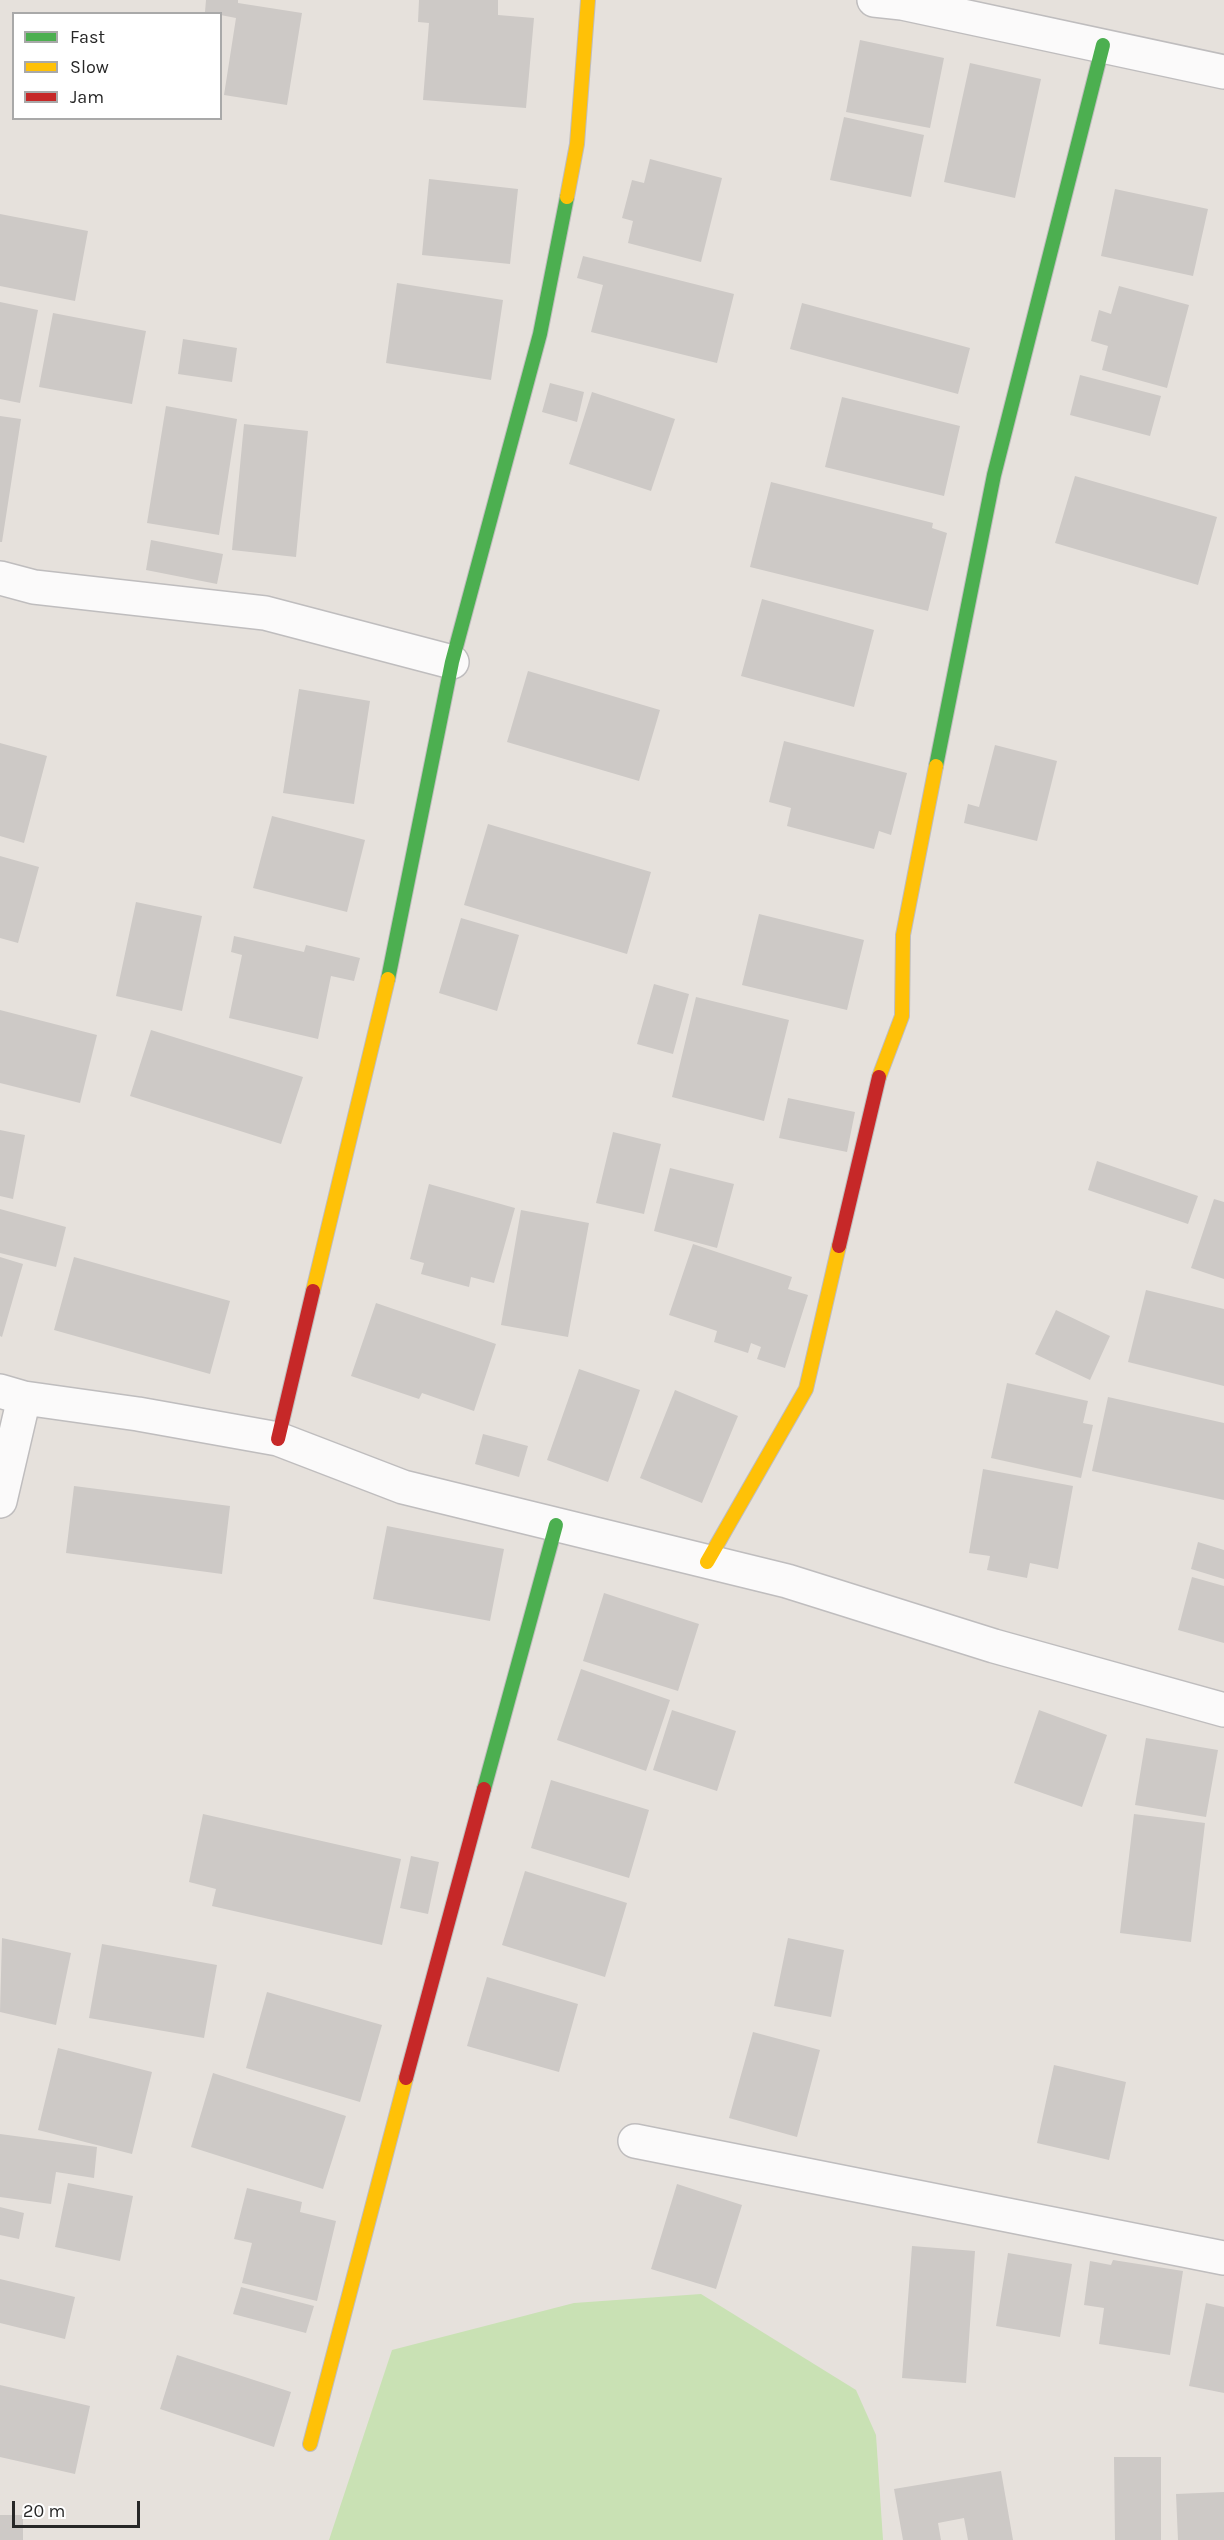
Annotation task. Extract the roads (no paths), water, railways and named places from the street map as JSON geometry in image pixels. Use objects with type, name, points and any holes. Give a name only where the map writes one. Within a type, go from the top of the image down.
[{"type":"street","points":[[278,1439],[393,957],[452,662],[540,334],[577,144],[588,0]]},
{"type":"street","points":[[893,1],[1224,72]]},
{"type":"street","points":[[707,1562],[806,1389],[875,1089],[902,1016],[903,935],[994,475],[1103,45]]},
{"type":"street","points":[[0,578],[34,587],[265,613],[452,662]]},
{"type":"street","points":[[0,1501],[12,1394],[138,1414],[278,1439],[403,1487],[787,1581],[994,1646],[1224,1710]]},
{"type":"street","points":[[310,2444],[367,2220],[556,1525]]},
{"type":"street","points":[[635,2141],[1224,2258]]}]
